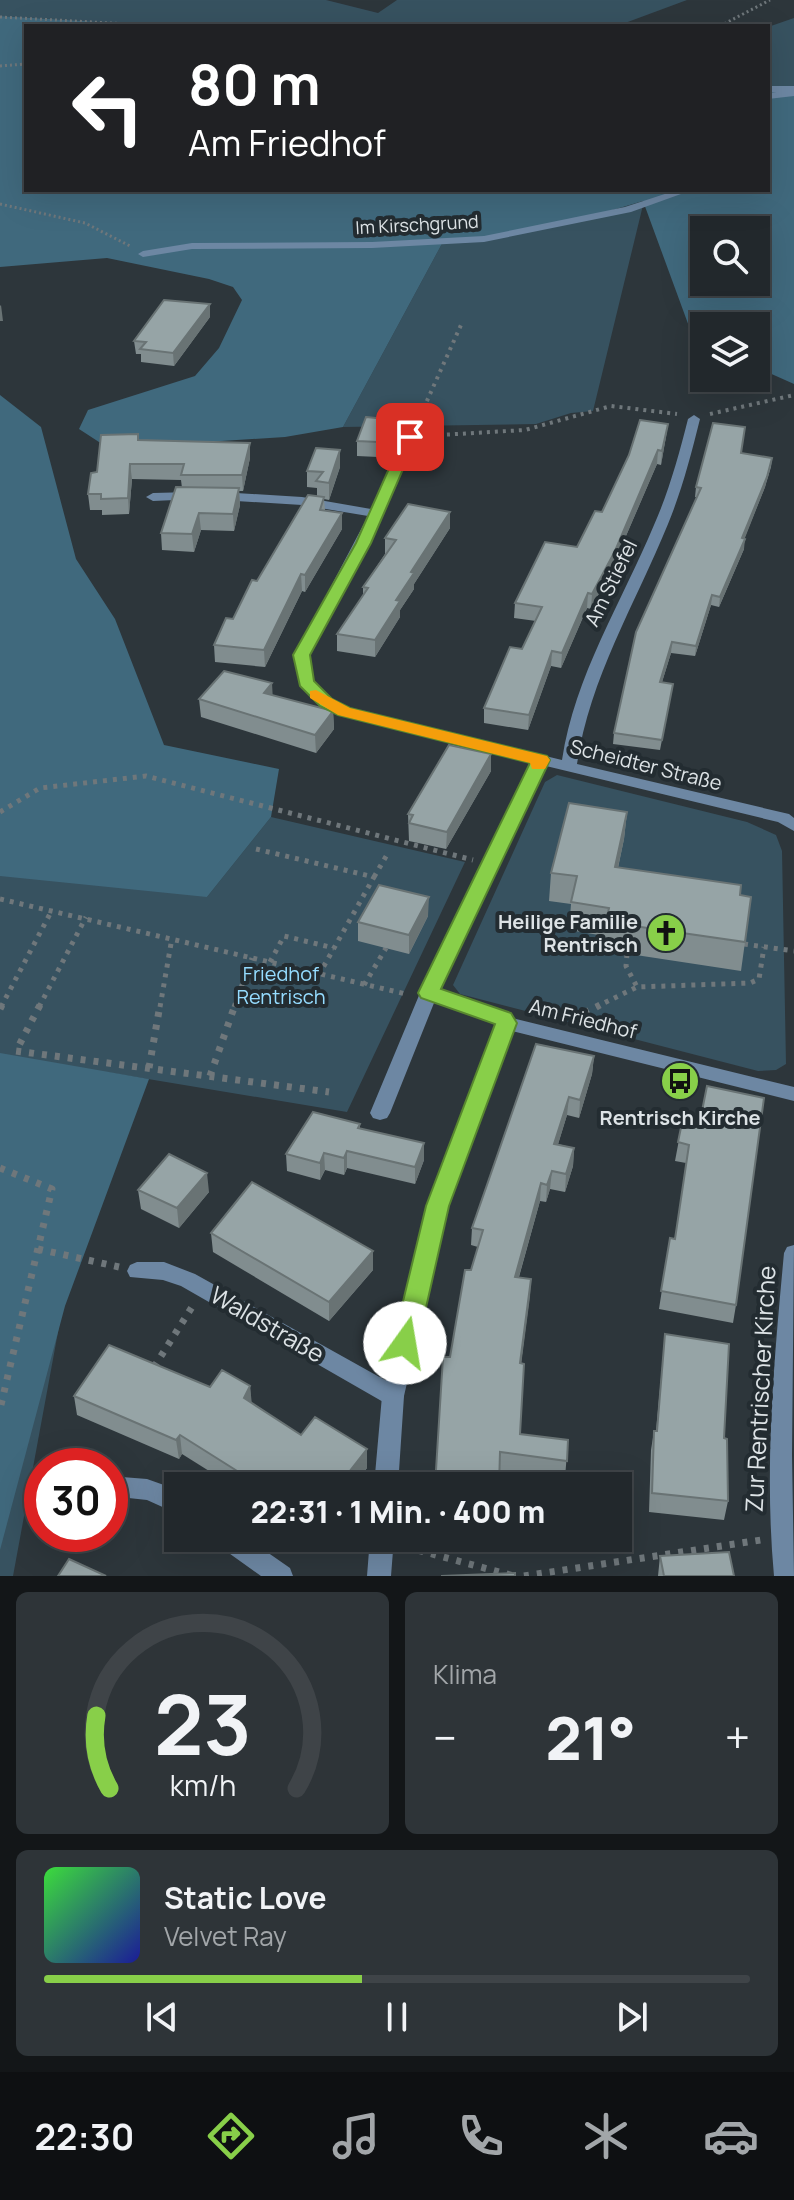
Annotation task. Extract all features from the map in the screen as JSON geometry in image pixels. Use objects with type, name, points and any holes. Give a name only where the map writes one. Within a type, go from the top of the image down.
[{"type":"street","points":[[770,89],[794,91]]},
{"type":"street","points":[[770,96],[794,91]]},
{"type":"street","name":"Im Kirschgrund","points":[[143,254],[192,246],[372,245],[484,239],[627,210],[681,192]]},
{"type":"street","name":"Am Stiefel","points":[[569,766],[571,736],[600,653],[660,527],[690,417]]},
{"type":"street","name":"Scheidter Straße","points":[[410,437],[377,514],[302,655],[306,683],[326,703],[344,712],[783,818],[794,826]]},
{"type":"street","points":[[153,497],[267,498],[377,514]]},
{"type":"street","points":[[380,1113],[428,996],[541,760]]},
{"type":"street","name":"Am Friedhof","points":[[428,996],[503,1019],[506,1023],[794,1094]]},
{"type":"street","points":[[387,1472],[393,1396],[438,1206],[506,1023]]},
{"type":"street","name":"Zur Rentrischer Kirche","points":[[786,1576],[781,1537],[781,1435],[794,1253]]},
{"type":"street","name":"Waldstraße","points":[[137,1271],[164,1271],[204,1289],[393,1396]]},
{"type":"street","points":[[128,1487],[164,1493]]},
{"type":"street","points":[[247,1552],[281,1576]]},
{"type":"street","points":[[379,1576],[381,1552]]},
{"type":"path","points":[[724,24],[770,0]]},
{"type":"path","points":[[0,17],[129,24]]},
{"type":"path","points":[[0,66],[24,64]]},
{"type":"path","points":[[0,204],[85,223],[143,254]]},
{"type":"path","points":[[461,325],[410,437],[525,430],[611,406],[690,417],[794,395]]},
{"type":"path","points":[[0,812],[40,788],[146,776],[490,864]]},
{"type":"path","points":[[256,849],[374,877]]},
{"type":"path","points":[[320,973],[388,853]]},
{"type":"path","points":[[0,899],[364,985],[428,996]]},
{"type":"path","points":[[0,1009],[52,910]]},
{"type":"path","points":[[86,917],[16,1051],[329,1092]]},
{"type":"path","points":[[270,962],[284,936],[334,948]]},
{"type":"path","points":[[149,1068],[172,938]]},
{"type":"path","points":[[744,944],[794,951]]},
{"type":"path","points":[[550,1034],[637,987],[750,983],[759,979],[764,947]]},
{"type":"path","points":[[364,985],[386,948]]},
{"type":"path","points":[[627,954],[626,966],[637,987]]},
{"type":"path","points":[[210,1076],[252,958]]},
{"type":"path","points":[[0,1168],[52,1189],[0,1409]]},
{"type":"path","points":[[38,1249],[137,1271]]},
{"type":"path","points":[[154,1367],[204,1289]]},
{"type":"path","points":[[524,1576],[781,1537]]},
{"type":"path","points":[[428,1552],[514,1576]]},
{"type":"green space","points":[[0,0],[326,0],[378,13],[397,0],[687,0],[625,24],[134,24],[0,16]]},
{"type":"green space","points":[[794,18],[794,90],[770,90],[770,26]]},
{"type":"green space","points":[[644,201],[593,411],[571,413],[536,424],[343,427],[444,240],[566,224]]},
{"type":"green space","name":"Friedhof Rentrisch","points":[[0,431],[207,897],[271,817],[465,862],[347,1112],[106,1072],[37,1448],[24,1448],[24,1516],[13,1576],[0,1576]]},
{"type":"green space","points":[[557,775],[747,822],[776,835],[782,851],[786,1064],[776,1070],[758,1071],[460,994],[453,985],[545,782]]},
{"type":"shaded area","points":[[0,16],[134,24],[24,24],[24,192],[770,192],[770,90],[794,90],[794,384],[770,373],[770,312],[690,312],[690,329],[643,201],[545,227],[495,236],[444,240],[343,427],[285,437],[206,442],[99,442],[79,429],[88,410],[195,376],[219,348],[242,300],[233,287],[209,279],[107,258],[0,267]]},
{"type":"shaded area","points":[[0,395],[41,427],[76,559],[115,619],[164,745],[279,769],[271,817],[207,897],[0,876]]},
{"type":"shaded area","points":[[0,1053],[149,1079],[65,1306],[27,1448],[24,1448],[24,1460],[0,1550]]},
{"type":"building","points":[[164,300],[210,304],[173,353],[140,349],[146,342],[134,341]]},
{"type":"building","points":[[366,417],[387,419],[378,442],[357,441]]},
{"type":"building","points":[[640,420],[668,424],[662,451],[658,450],[615,551],[592,594],[588,593],[562,653],[552,651],[529,715],[484,708],[510,647],[522,649],[542,607],[515,603],[545,542],[577,547],[595,511],[602,512],[629,455]]},
{"type":"building","points":[[713,423],[745,427],[741,453],[772,458],[767,477],[720,597],[712,595],[696,646],[672,642],[660,682],[673,684],[662,740],[614,733],[636,632],[701,488],[696,487]]},
{"type":"building","points":[[138,434],[138,440],[250,443],[242,475],[181,475],[184,464],[130,464],[128,498],[101,499],[101,494],[88,494],[91,473],[97,472],[101,435]]},
{"type":"building","points":[[316,448],[340,450],[329,483],[316,481],[323,472],[307,471]]},
{"type":"building","points":[[176,487],[239,488],[233,514],[199,513],[192,534],[161,533]]},
{"type":"building","points":[[308,495],[324,497],[320,510],[342,513],[305,575],[301,574],[264,650],[214,645],[226,618],[233,619],[252,580],[257,581]]},
{"type":"building","points":[[408,504],[450,512],[411,572],[414,573],[396,600],[400,601],[375,640],[337,634],[368,588],[363,587],[396,540],[385,538]]},
{"type":"building","points":[[224,671],[272,683],[264,693],[333,711],[315,735],[199,699]]},
{"type":"building","points":[[449,745],[491,754],[447,832],[409,823],[413,815],[408,814]]},
{"type":"building","points":[[569,803],[627,812],[615,867],[741,885],[740,895],[751,897],[745,942],[606,922],[609,908],[571,902],[577,876],[551,873]]},
{"type":"building","points":[[379,885],[429,897],[409,935],[358,922]]},
{"type":"building","points":[[536,1044],[594,1056],[580,1100],[569,1097],[554,1144],[574,1148],[566,1174],[552,1171],[547,1185],[541,1183],[515,1277],[531,1279],[520,1363],[524,1364],[520,1434],[568,1440],[567,1461],[500,1452],[499,1472],[436,1472],[443,1357],[450,1357],[465,1270],[471,1270],[483,1230],[472,1228]]},
{"type":"building","points":[[707,1086],[764,1098],[736,1305],[661,1291],[670,1238],[675,1239],[689,1145],[678,1142],[684,1113],[701,1116]]},
{"type":"building","points":[[313,1112],[360,1124],[358,1128],[424,1143],[415,1167],[347,1151],[344,1158],[324,1153],[320,1163],[286,1154]]},
{"type":"building","points":[[169,1154],[207,1173],[177,1208],[138,1190]]},
{"type":"building","points":[[252,1182],[373,1251],[329,1302],[211,1233]]},
{"type":"building","points":[[665,1334],[729,1344],[724,1438],[727,1439],[728,1501],[652,1493],[654,1431],[657,1431]]},
{"type":"building","points":[[109,1345],[210,1387],[222,1370],[250,1386],[244,1398],[301,1435],[315,1417],[367,1449],[349,1472],[239,1472],[180,1435],[176,1440],[74,1396]]},
{"type":"building","points":[[729,1552],[734,1576],[664,1576],[660,1556]]},
{"type":"building","points":[[69,1559],[106,1576],[58,1576]]},
{"type":"building","points":[[515,1573],[515,1576],[441,1576]]},
{"type":"slow traffic","points":[[316,695],[344,712],[541,760],[539,765]]},
{"type":"place","name":"Heilige Familie Rentrisch","points":[[666,933]]},
{"type":"place","name":"Rentrisch Kirche","points":[[680,1081]]},
{"type":"route","points":[[405,1343],[438,1206],[506,1023],[503,1019],[429,993],[541,760],[344,712],[326,703],[306,683],[301,669],[302,655],[390,490],[410,437]]}]
